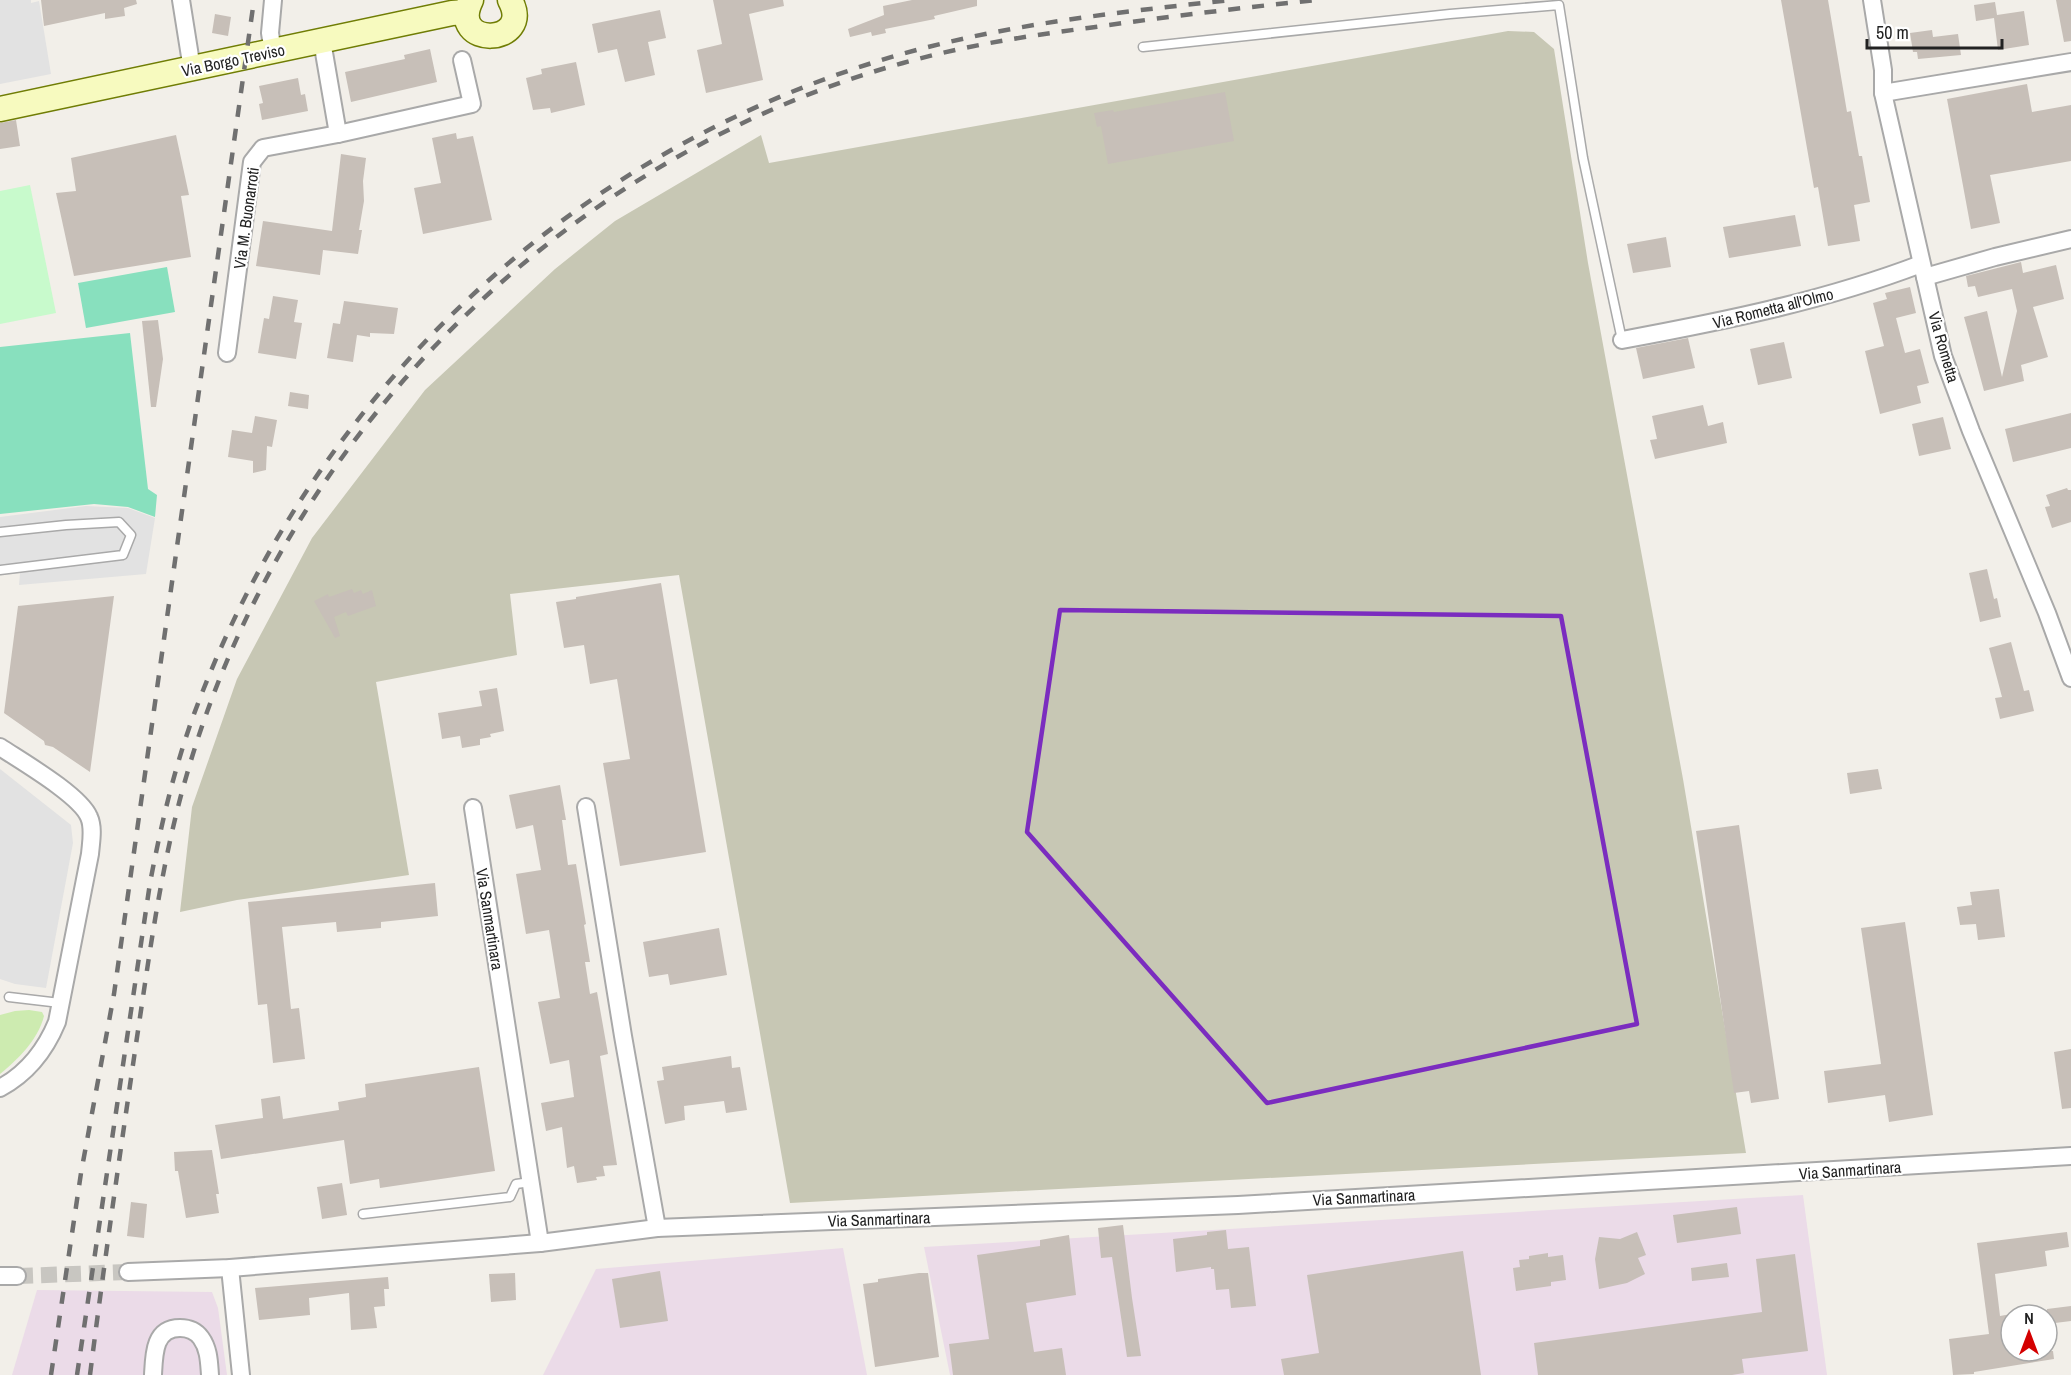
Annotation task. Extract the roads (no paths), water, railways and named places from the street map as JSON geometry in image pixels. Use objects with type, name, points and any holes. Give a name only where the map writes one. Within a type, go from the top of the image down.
[{"type":"street","points":[[181,0],[192,69]]},
{"type":"street","points":[[273,0],[270,33],[273,52]]},
{"type":"street","name":"Via Rometta","points":[[1872,0],[1883,70],[1883,93],[1947,366],[2071,678]]},
{"type":"street","name":"Via Borgo Treviso","points":[[469,6],[467,19],[474,30],[486,37],[492,37],[506,31],[510,26],[515,2]]},
{"type":"street","name":"Via Borgo Treviso","points":[[0,109],[452,13],[469,6]]},
{"type":"street","points":[[322,41],[338,134]]},
{"type":"street","name":"Via M. Buonarroti","points":[[227,352],[252,162],[263,148],[472,104],[462,60]]},
{"type":"street","points":[[1883,93],[2071,62]]},
{"type":"street","name":"Via Rometta all'Olmo","points":[[1622,340],[1735,319],[1923,270],[1995,257],[2071,239]]},
{"type":"street","points":[[0,747],[64,790],[79,803],[89,816],[92,835],[57,1022],[37,1060],[13,1081],[0,1088]]},
{"type":"street","points":[[586,807],[657,1228]]},
{"type":"street","name":"Via Sanmartinara","points":[[473,808],[540,1243]]},
{"type":"street","name":"Via Sanmartinara","points":[[128,1272],[230,1268],[540,1243],[657,1228],[1250,1204],[2071,1156]]},
{"type":"street","points":[[230,1268],[241,1375]]},
{"type":"street","points":[[0,1276],[17,1276]]},
{"type":"street","points":[[153,1375],[156,1346],[161,1335],[170,1329],[183,1328],[192,1330],[200,1336],[209,1357],[210,1375]]},
{"type":"lane","points":[[1143,47],[1450,14],[1559,5],[1583,158],[1622,340]]},
{"type":"lane","points":[[0,532],[119,522],[131,535],[123,555],[0,570]]},
{"type":"lane","points":[[9,997],[60,1003]]},
{"type":"lane","points":[[363,1214],[510,1197],[516,1184],[531,1182]]},
{"type":"tunnel","points":[[17,1276],[128,1272]]},
{"type":"railway","points":[[51,1375],[81,1173],[114,994],[254,0]]},
{"type":"railway","points":[[77,1375],[150,883],[163,819],[180,755],[194,714],[243,601],[304,495],[375,398],[457,309],[548,231],[648,163],[757,107],[872,63],[960,39],[1050,22],[1231,0]]},
{"type":"railway","points":[[90,1375],[152,939],[171,835],[189,767],[234,644],[295,528],[369,421],[456,324],[555,238],[663,165],[779,106],[903,63],[972,47],[1041,34],[1316,0]]}]
